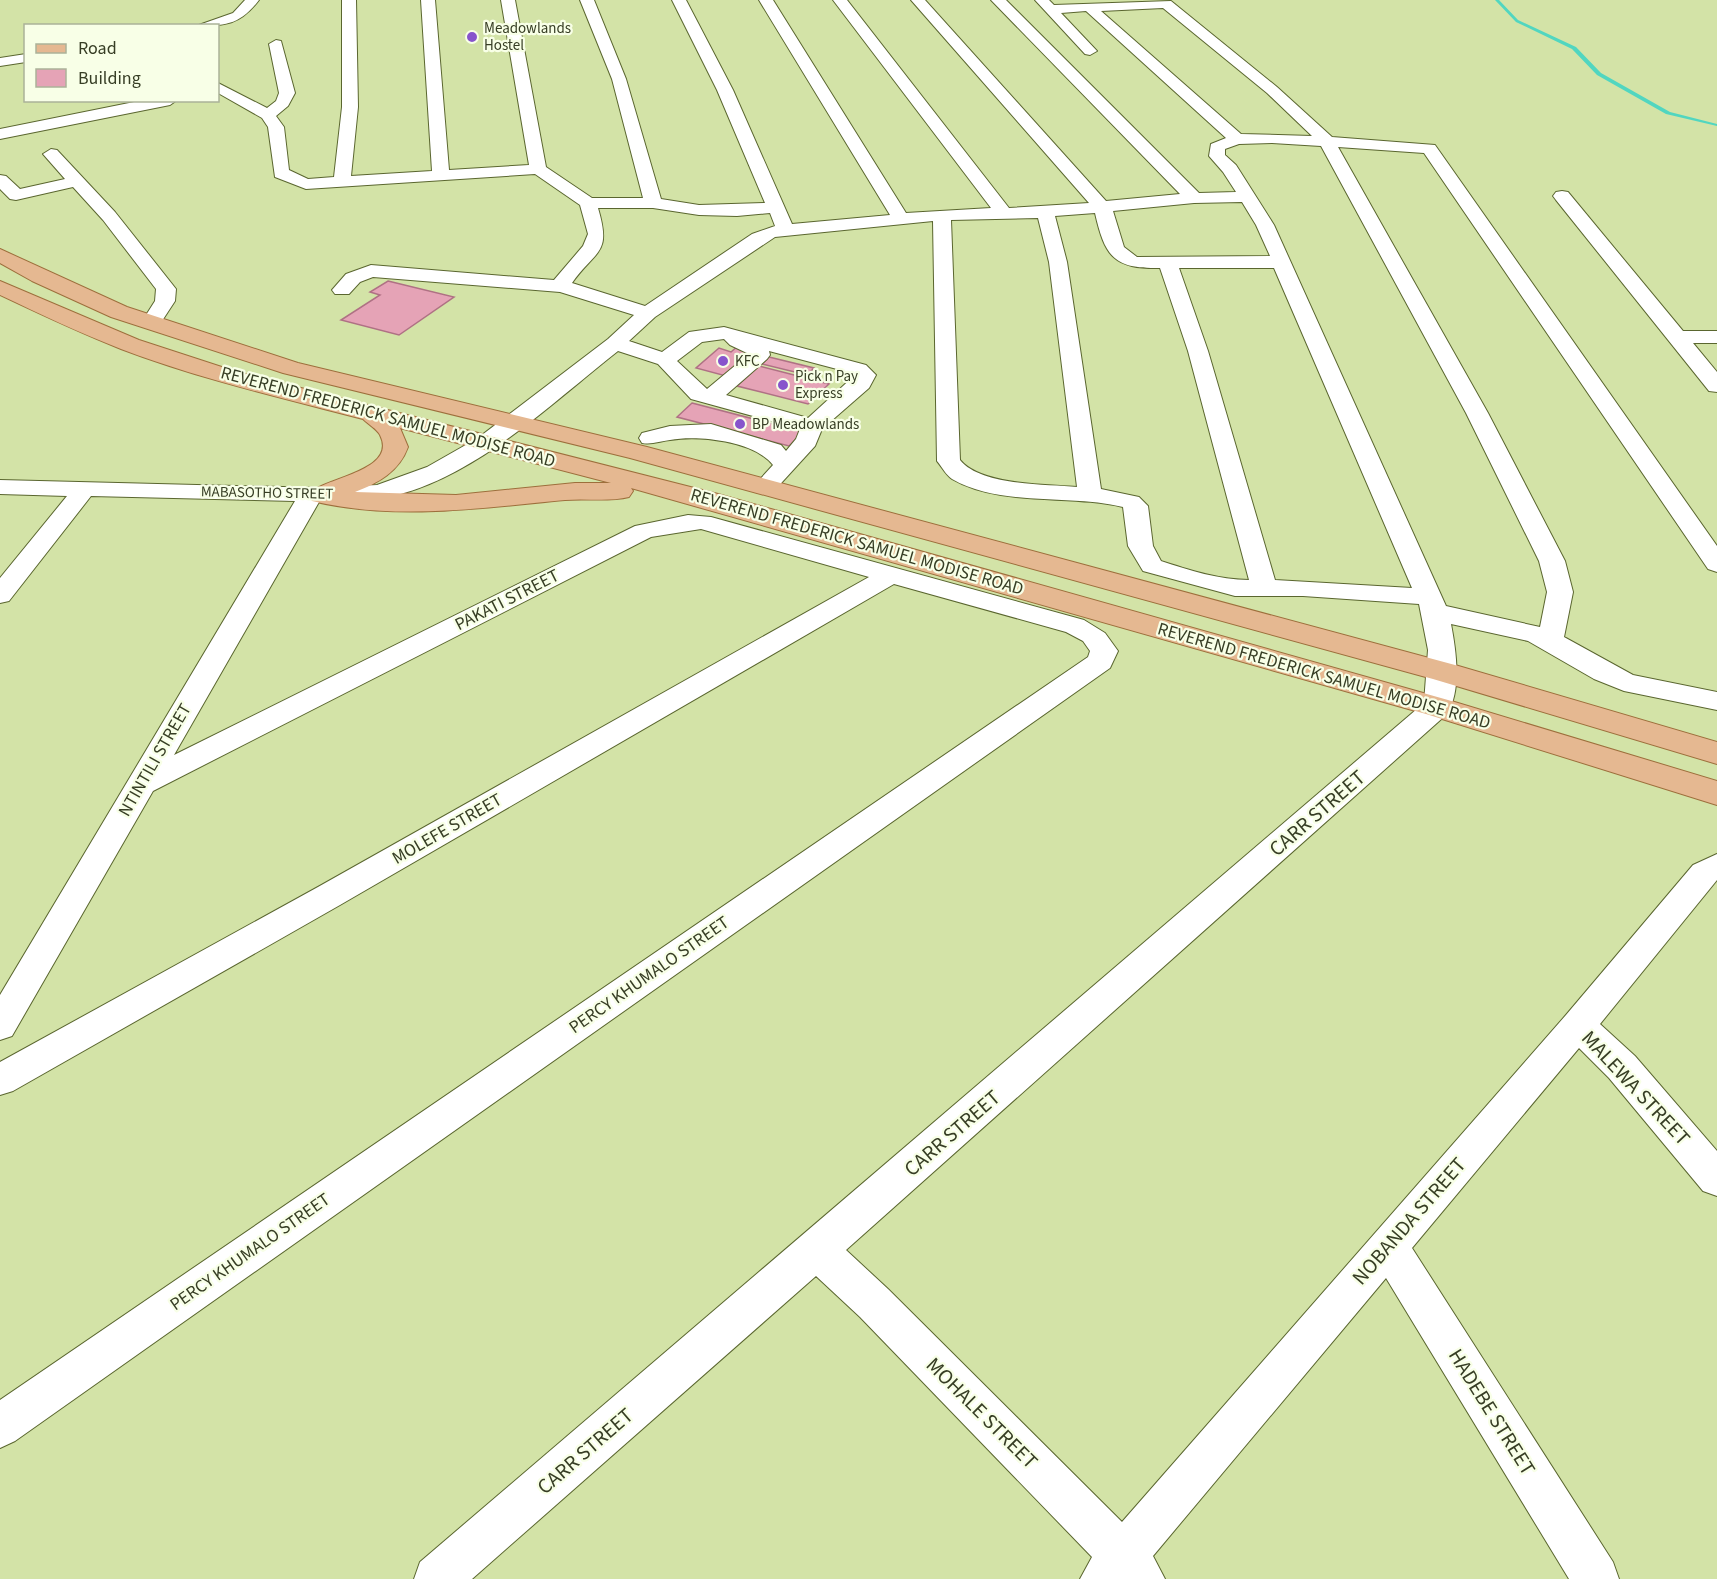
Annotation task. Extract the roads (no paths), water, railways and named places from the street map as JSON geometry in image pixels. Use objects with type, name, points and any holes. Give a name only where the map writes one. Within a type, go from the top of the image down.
[{"type":"main road","name":"REVEREND FREDERICK SAMUEL MODISE ROAD","points":[[0,255],[80,296],[151,323],[291,368],[515,422],[644,445],[765,487],[1444,672],[1717,753]]},
{"type":"main road","name":"REVEREND FREDERICK SAMUEL MODISE ROAD","points":[[0,287],[71,321],[131,345],[264,387],[709,500],[1437,707],[1717,793]]},
{"type":"main road","points":[[316,495],[357,482],[390,460],[396,444],[393,435],[373,415]]},
{"type":"main road","points":[[316,495],[362,501],[455,502],[601,489],[709,500]]},
{"type":"street","points":[[210,24],[238,16],[252,0]]},
{"type":"street","points":[[342,183],[350,107],[349,0]]},
{"type":"street","points":[[428,0],[441,176]]},
{"type":"street","points":[[508,0],[538,170]]},
{"type":"street","points":[[587,0],[619,79],[653,203]]},
{"type":"street","points":[[680,0],[725,90],[778,207],[785,229]]},
{"type":"street","points":[[766,0],[901,219]]},
{"type":"street","points":[[840,0],[1003,212]]},
{"type":"street","points":[[918,0],[1102,208],[1112,241],[1124,258],[1135,262],[1281,262]]},
{"type":"street","points":[[998,0],[1194,198]]},
{"type":"street","points":[[1046,4],[1090,8],[1166,4],[1272,90],[1326,140],[1387,246],[1399,274],[1477,413],[1552,561],[1560,592],[1551,641]]},
{"type":"street","points":[[1046,4],[1090,51]]},
{"type":"street","points":[[1090,8],[1237,139]]},
{"type":"street","points":[[268,115],[283,103],[287,93],[276,44]]},
{"type":"street","points":[[0,62],[24,58]]},
{"type":"street","points":[[219,89],[268,115],[276,127],[283,176],[306,184],[538,170],[588,203],[653,203],[699,210],[737,211],[778,207]]},
{"type":"street","points":[[0,134],[160,102]]},
{"type":"street","points":[[1437,707],[1444,672],[1444,653],[1432,605],[1265,225],[1216,152],[1222,143],[1237,139],[1326,140],[1429,148],[1717,564]]},
{"type":"street","points":[[51,154],[109,216],[166,289],[165,301],[151,323]]},
{"type":"street","points":[[0,180],[16,195],[77,181]]},
{"type":"street","points":[[1562,196],[1717,386]]},
{"type":"street","name":"MABASOTHO STREET","points":[[0,488],[316,495],[378,492],[407,484],[435,472],[486,443],[615,344],[648,313],[758,238],[785,229],[942,215],[1045,212],[1194,198],[1247,197]]},
{"type":"street","points":[[562,286],[563,281],[591,248],[597,234],[588,203]]},
{"type":"street","points":[[1045,212],[1058,262],[1090,495]]},
{"type":"street","points":[[942,215],[951,468],[957,474],[981,483],[1125,500],[1136,506],[1143,557],[1152,566],[1212,584],[1235,588],[1303,588],[1432,605],[1551,641],[1625,681],[1717,701]]},
{"type":"street","points":[[1168,262],[1198,351],[1264,588]]},
{"type":"street","points":[[342,290],[353,278],[371,271],[562,286],[648,313]]},
{"type":"street","points":[[671,367],[696,336],[724,333],[859,369],[865,375],[861,383],[812,426],[807,441],[765,487]]},
{"type":"street","points":[[1676,337],[1717,337]]},
{"type":"street","points":[[644,445],[705,395],[760,355],[757,348],[734,340],[715,341],[671,367]]},
{"type":"street","points":[[615,344],[671,367],[705,395],[812,426]]},
{"type":"street","points":[[644,445],[680,431],[711,431],[773,450],[785,465]]},
{"type":"street","points":[[0,595],[84,490]]},
{"type":"street","name":"NTINTILI STREET","points":[[0,1026],[141,784],[316,495]]},
{"type":"street","name":"PAKATI STREET","points":[[141,784],[644,531],[657,527],[702,522],[892,574]]},
{"type":"street","name":"MOLEFE STREET","points":[[0,1080],[329,896],[892,574]]},
{"type":"street","name":"PERCY KHUMALO STREET","points":[[0,1426],[1100,662],[1104,651],[1098,640],[1076,626],[892,574]]},
{"type":"street","name":"CARR STREET","points":[[437,1579],[818,1250],[1437,707]]},
{"type":"street","name":"NOBANDA STREET","points":[[1123,1571],[1388,1245],[1578,1025],[1704,873],[1717,866]]},
{"type":"street","name":"MALEWA STREET","points":[[1578,1025],[1623,1067],[1717,1179]]},
{"type":"street","name":"HADEBE STREET","points":[[1388,1245],[1596,1579]]},
{"type":"street","name":"MOHALE STREET","points":[[818,1250],[882,1311],[1123,1571]]},
{"type":"waterway","points":[[1497,0],[1517,21],[1574,48],[1599,74],[1668,113],[1717,125]]},
{"type":"place","name":"Meadowlands Hostel","points":[[472,37]]},
{"type":"place","name":"KFC","points":[[723,361]]},
{"type":"place","name":"Pick n Pay Express","points":[[783,385]]},
{"type":"place","name":"BP Meadowlands","points":[[740,424]]}]
